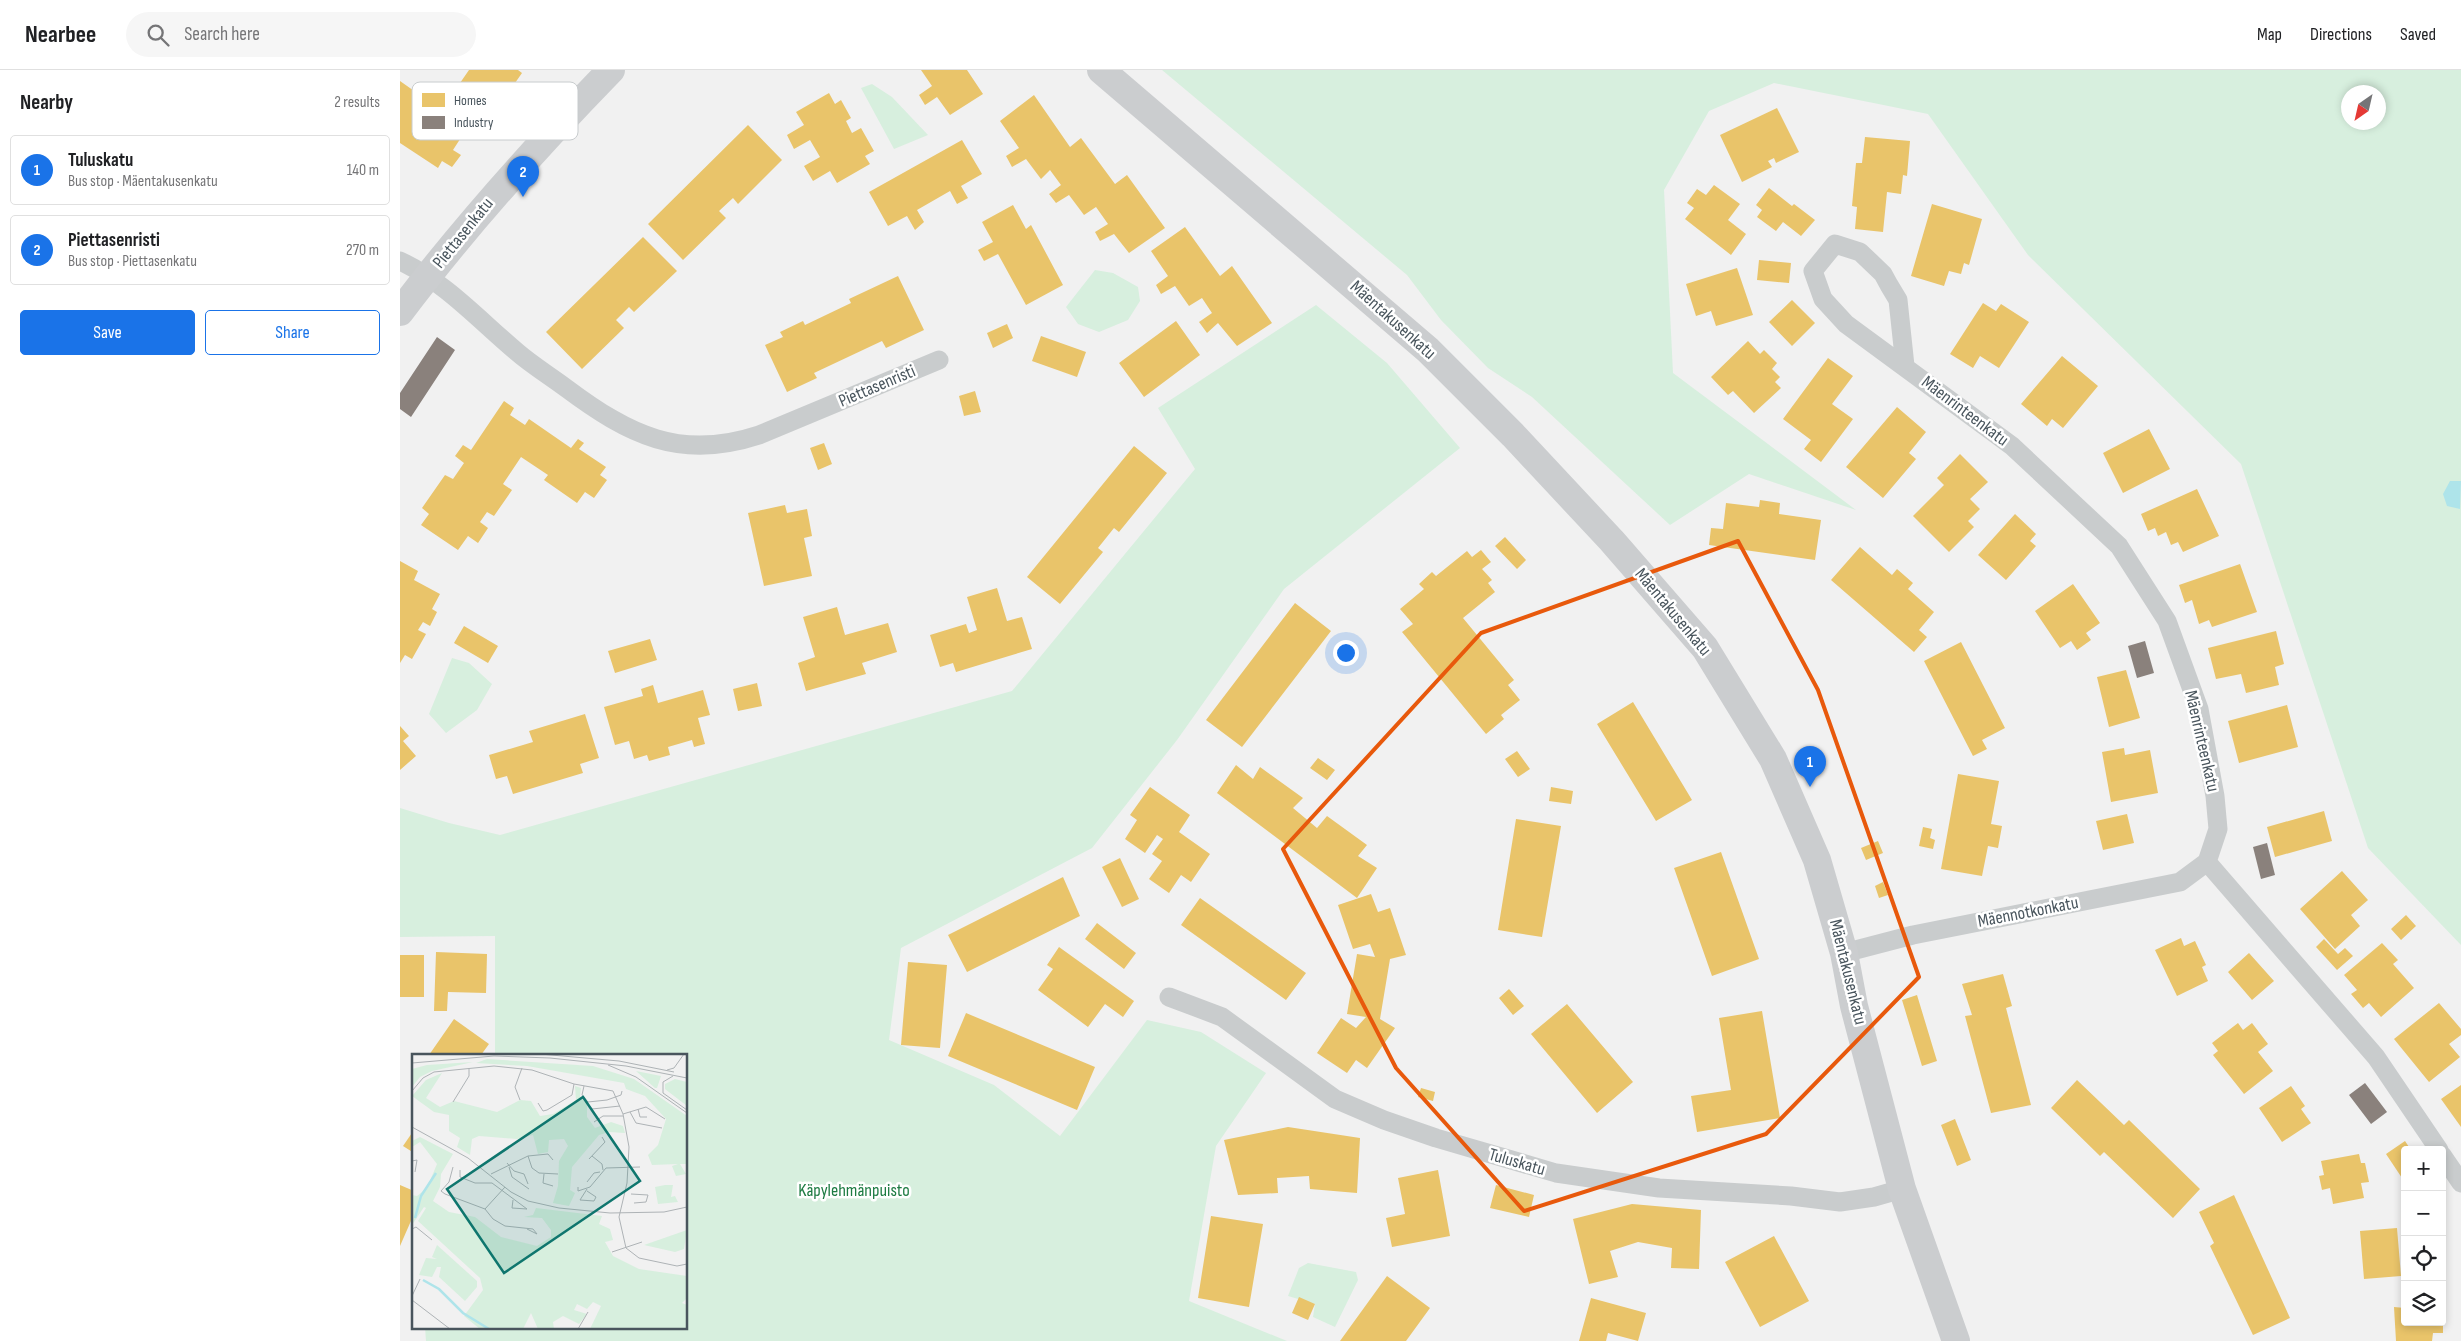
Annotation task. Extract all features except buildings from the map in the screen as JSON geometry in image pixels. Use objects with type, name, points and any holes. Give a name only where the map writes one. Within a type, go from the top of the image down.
[{"type":"main road","name":"Piettasenkatu","points":[[578,105],[612,70]]},
{"type":"main road","name":"Mäentakusenkatu","points":[[1101,70],[1428,350],[1514,435],[1699,640],[1773,759],[1817,860],[1844,952],[1854,1006],[1866,1044],[1902,1189],[1956,1341]]},
{"type":"main road","name":"Piettasenkatu","points":[[400,312],[511,175],[545,140]]},
{"type":"street","name":"Mäenrinteenkatu","points":[[1905,366],[1898,300],[1890,285],[1883,274],[1860,252],[1835,244],[1813,271],[1823,299],[1846,324],[2012,446],[2119,546],[2166,620],[2199,709],[2214,788],[2218,829],[2207,862]]},
{"type":"street","name":"Piettasenristi","points":[[400,261],[427,277],[471,309],[517,352],[590,406],[629,430],[658,440],[686,446],[734,444],[760,436],[939,360]]},
{"type":"street","name":"Mäennotkonkatu","points":[[1844,952],[1913,936],[2180,882],[2207,862]]},
{"type":"street","points":[[2207,862],[2376,1057],[2436,1146]]},
{"type":"street","name":"Tuluskatu","points":[[1169,997],[1222,1017],[1334,1100],[1436,1138],[1556,1173],[1659,1188],[1791,1196],[1840,1202],[1902,1189]]},
{"type":"street","points":[[2446,1161],[2461,1183]]},
{"type":"highlighted area","points":[[1738,541],[1818,690],[1919,977],[1766,1134],[1524,1211],[1396,1068],[1283,849],[1481,633]]},
{"type":"green space","points":[[1162,70],[2461,70],[2461,945],[2368,848],[2241,464],[2028,255],[1928,114],[1774,83],[1709,111],[1664,190],[1673,373],[1856,510],[1749,474],[1670,525],[1532,397],[1488,368],[1441,320],[1407,275]]},
{"type":"green space","points":[[872,84],[892,97],[928,135],[894,149],[861,88]]},
{"type":"green space","points":[[1095,270],[1113,273],[1138,287],[1140,301],[1128,320],[1099,332],[1078,324],[1066,307]]},
{"type":"green space","name":"Käpylehmänpuisto","points":[[1316,305],[1387,363],[1460,448],[1284,589],[1177,740],[1092,848],[901,948],[889,1040],[994,1085],[1060,1136],[1147,1020],[1201,1032],[1266,1073],[1216,1146],[1189,1301],[1287,1341],[426,1341],[425,1328],[688,1328],[688,1054],[495,1054],[495,936],[400,937],[400,808],[449,823],[500,835],[1012,691],[1195,469],[1158,408]]},
{"type":"green space","points":[[452,658],[469,663],[492,684],[477,710],[446,733],[429,714]]},
{"type":"green space","points":[[1308,1263],[1356,1272],[1358,1280],[1335,1327],[1313,1317],[1315,1304],[1288,1296],[1299,1268]]},
{"type":"water","points":[[2450,481],[2461,481],[2460,509],[2447,506],[2443,494]]},
{"type":"place","name":"Piettasenristi","points":[[523,197]]},
{"type":"place","name":"Tuluskatu","points":[[1810,787]]}]
